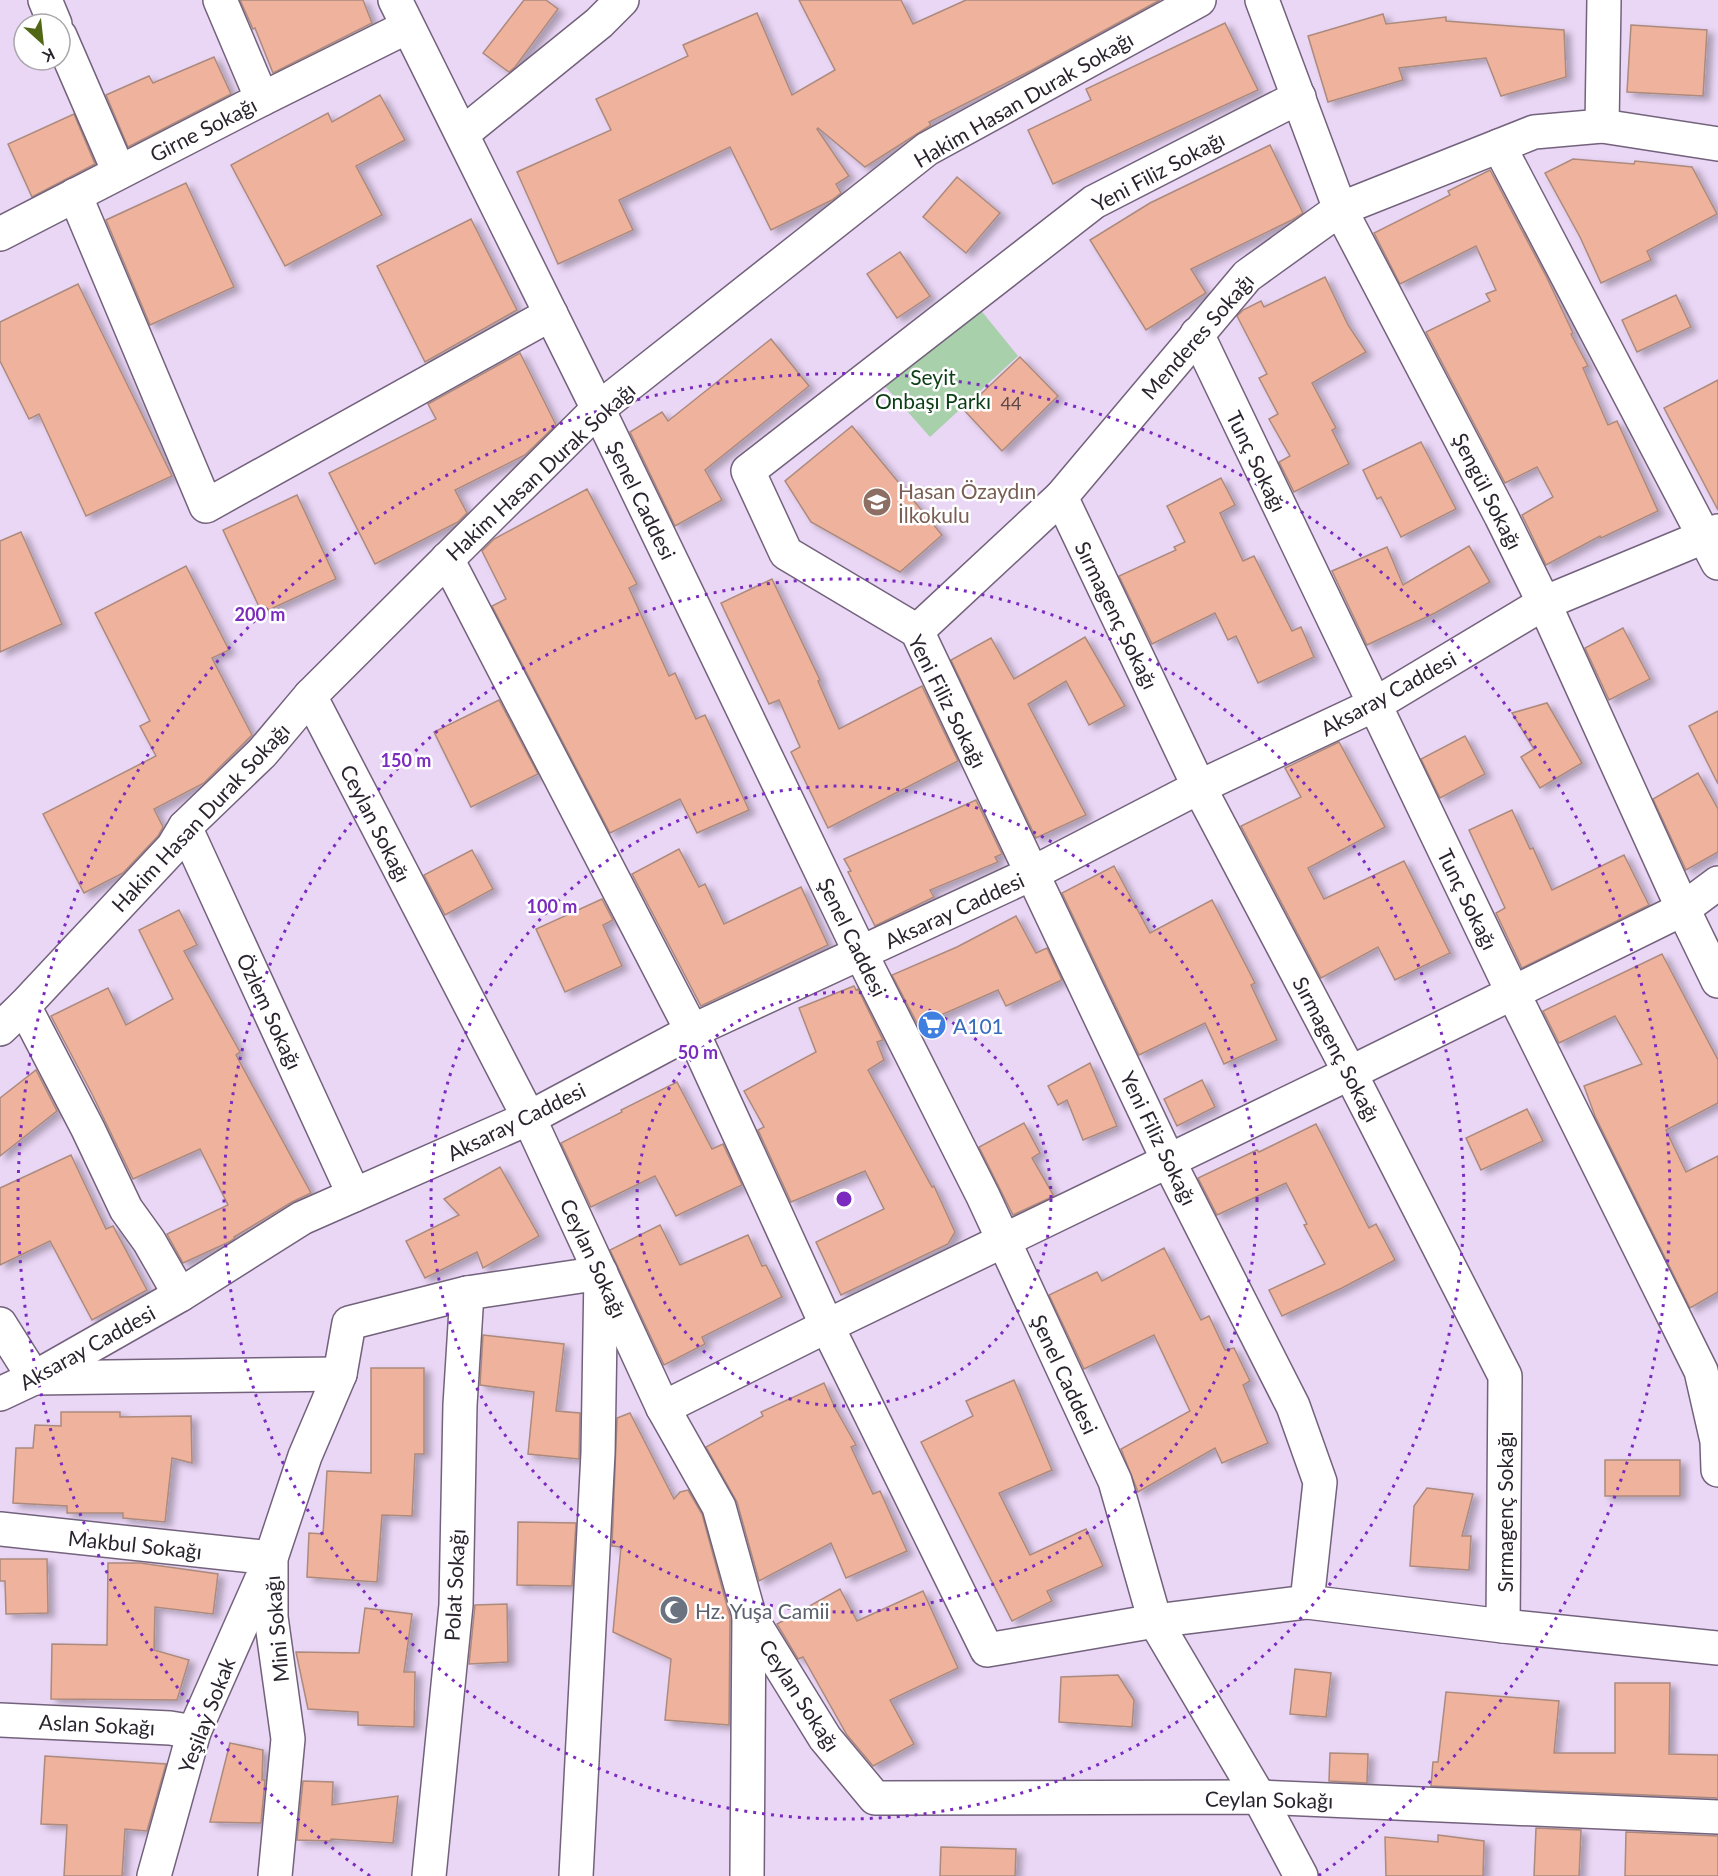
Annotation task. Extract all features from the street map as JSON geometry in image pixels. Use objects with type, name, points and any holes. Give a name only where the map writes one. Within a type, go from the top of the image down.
[{"type":"street","points":[[220,0],[262,99]]},
{"type":"street","points":[[462,134],[594,12],[622,0]]},
{"type":"street","name":"Hakim Hasan Durak Sokağı","points":[[0,1029],[173,847],[186,827],[262,753],[310,696],[598,410],[927,149],[1199,0]]},
{"type":"street","name":"Şengül Sokağı","points":[[1262,0],[1340,209],[1502,516],[1718,981]]},
{"type":"street","points":[[1602,126],[1604,0]]},
{"type":"street","name":"Girne Sokağı","points":[[0,234],[262,99],[401,13]]},
{"type":"street","name":"Şenel Caddesi","points":[[401,13],[598,410],[861,954],[983,1196],[1115,1481],[1155,1621],[1259,1797],[1301,1876]]},
{"type":"street","points":[[72,64],[119,172]]},
{"type":"street","name":"Yeni Filiz Sokağı","points":[[1299,97],[1094,202],[748,471],[786,553],[917,631],[1034,873],[1169,1162],[1293,1406],[1320,1482],[1307,1602]]},
{"type":"street","name":"Menderes Sokağı","points":[[917,631],[1060,497],[1247,276],[1340,209],[1534,132],[1602,126],[1718,144]]},
{"type":"street","points":[[1499,146],[1714,544]]},
{"type":"street","points":[[75,195],[206,506],[551,314]]},
{"type":"street","name":"Tunç Sokağı","points":[[1197,334],[1513,993],[1701,1371],[1717,1441],[1718,1470]]},
{"type":"street","name":"Sırmagenç Sokağı","points":[[1060,497],[1199,787],[1350,1073],[1505,1376],[1503,1626]]},
{"type":"street","name":"Aksaray Caddesi","points":[[0,1394],[34,1378],[180,1295],[302,1218],[529,1118],[692,1031],[1034,873],[1199,787],[1374,705],[1544,603],[1714,544]]},
{"type":"street","points":[[447,559],[692,1031],[827,1326],[987,1650],[1155,1621],[1307,1602],[1503,1626],[1718,1648]]},
{"type":"street","name":"Ceylan Sokağı","points":[[310,696],[529,1118],[663,1408],[719,1507],[749,1615],[825,1738],[875,1798],[1259,1797],[1718,1817]]},
{"type":"street","name":"Özlem Sokağı","points":[[186,827],[354,1195]]},
{"type":"street","points":[[663,1408],[1683,909],[1718,883]]},
{"type":"street","points":[[24,1006],[88,1129],[126,1209],[180,1295]]},
{"type":"street","points":[[467,1293],[601,1273],[598,1453],[576,1876]]},
{"type":"street","name":"Mini Sokağı","points":[[275,1876],[288,1739],[272,1617],[271,1558],[305,1456],[340,1374],[349,1323],[467,1293]]},
{"type":"street","name":"Polat Sokağı","points":[[429,1876],[456,1605],[460,1405],[467,1293]]},
{"type":"street","points":[[0,1324],[34,1378],[340,1374]]},
{"type":"street","name":"Makbul Sokağı","points":[[0,1530],[271,1558]]},
{"type":"street","name":"Yeşilay Sokak","points":[[154,1876],[194,1732],[271,1558]]},
{"type":"street","points":[[747,1876],[749,1615]]},
{"type":"street","name":"Aslan Sokağı","points":[[0,1720],[170,1728],[194,1732]]},
{"type":"green space","name":"Seyit Onbaşı Parkı","points":[[979,308],[1018,356],[930,437],[884,385]]},
{"type":"building","points":[[240,0],[363,0],[372,23],[273,73],[255,28],[253,29]]},
{"type":"building","points":[[524,0],[546,0],[558,9],[509,72],[483,53]]},
{"type":"building","points":[[799,0],[901,0],[913,24],[966,0],[1160,0],[1032,70],[929,122],[931,125],[865,167],[818,128],[849,176],[836,184],[841,193],[832,200],[771,230],[730,147],[619,200],[633,230],[558,264],[517,172],[611,130],[596,99],[688,56],[683,45],[757,13],[792,95],[835,70]]},
{"type":"building","points":[[1383,14],[1386,24],[1446,17],[1446,21],[1564,30],[1566,77],[1501,96],[1486,58],[1399,68],[1403,80],[1328,102],[1308,36]]},
{"type":"building","points":[[1225,23],[1258,90],[1053,184],[1028,130],[1091,100],[1086,89]]},
{"type":"building","points":[[1631,25],[1707,30],[1703,96],[1627,92]]},
{"type":"building","points":[[214,57],[231,94],[128,147],[106,95],[149,76],[153,83]]},
{"type":"building","points":[[380,95],[405,140],[356,166],[382,215],[285,266],[231,165],[328,113],[332,122]]},
{"type":"building","points":[[74,114],[95,164],[32,197],[8,144]]},
{"type":"building","points":[[1270,145],[1303,213],[1191,269],[1206,293],[1146,330],[1090,240],[1150,203]]},
{"type":"building","points":[[1573,159],[1634,164],[1635,161],[1692,167],[1717,214],[1647,251],[1651,260],[1601,283],[1580,237],[1545,173]]},
{"type":"building","points":[[1490,170],[1573,333],[1571,334],[1588,366],[1583,368],[1608,425],[1617,421],[1658,511],[1601,538],[1600,536],[1546,565],[1522,515],[1553,497],[1537,467],[1505,483],[1426,332],[1490,301],[1486,294],[1496,290],[1476,246],[1400,284],[1374,233],[1450,195],[1448,191]]},
{"type":"building","points":[[957,177],[1000,213],[966,253],[923,217]]},
{"type":"building","points":[[186,183],[234,287],[150,325],[106,220]]},
{"type":"building","points":[[471,219],[517,310],[425,362],[377,266]]},
{"type":"building","points":[[900,252],[930,296],[897,318],[867,274]]},
{"type":"building","points":[[1325,277],[1348,325],[1366,352],[1312,383],[1336,428],[1332,430],[1349,464],[1294,492],[1279,462],[1290,456],[1269,419],[1278,414],[1259,378],[1267,374],[1237,316],[1243,310],[1261,301],[1264,307]]},
{"type":"building","points":[[78,284],[172,476],[86,516],[39,414],[29,419],[0,361],[0,322]]},
{"type":"building","points":[[1676,295],[1691,327],[1637,352],[1622,320]]},
{"type":"building","points":[[771,339],[809,386],[705,470],[722,500],[675,526],[630,432],[662,412],[668,421]]},
{"type":"building","points":[[520,353],[556,425],[525,455],[455,490],[467,513],[458,522],[375,564],[329,473],[436,419],[428,404]]},
{"type":"building","points":[[1020,357],[1058,396],[1002,451],[964,410]]},
{"type":"building","points":[[1718,380],[1718,510],[1664,408]]},
{"type":"building","points":[[852,426],[942,535],[900,572],[811,522],[785,481]]},
{"type":"building","points":[[1421,442],[1456,509],[1401,537],[1381,497],[1377,499],[1363,470]]},
{"type":"building","points":[[1221,478],[1235,505],[1220,513],[1243,561],[1254,556],[1292,631],[1301,627],[1314,657],[1258,683],[1236,636],[1228,640],[1215,613],[1152,644],[1119,576],[1176,550],[1174,547],[1185,542],[1167,506]]},
{"type":"building","points":[[587,489],[637,584],[629,588],[669,676],[675,673],[696,719],[705,715],[749,810],[697,833],[680,799],[610,833],[492,606],[506,599],[482,551],[494,539]]},
{"type":"building","points":[[297,495],[336,579],[262,613],[223,530]]},
{"type":"building","points":[[21,532],[62,624],[0,652],[0,541]]},
{"type":"building","points":[[1469,546],[1490,582],[1435,613],[1367,645],[1332,571],[1387,547],[1403,585]]},
{"type":"building","points":[[186,566],[229,650],[212,658],[252,735],[204,783],[154,809],[163,827],[158,836],[123,873],[84,893],[43,814],[156,756],[140,726],[150,721],[95,613]]},
{"type":"building","points":[[772,579],[820,680],[818,681],[839,729],[922,686],[958,761],[828,828],[791,752],[800,747],[779,700],[769,704],[721,603]]},
{"type":"building","points":[[1623,628],[1650,679],[1609,700],[1585,648]]},
{"type":"building","points":[[1085,637],[1125,706],[1089,725],[1066,681],[1028,704],[1086,815],[1036,838],[951,660],[991,638],[1014,679]]},
{"type":"building","points":[[499,700],[538,774],[471,807],[434,732]]},
{"type":"building","points":[[1547,703],[1582,763],[1540,788],[1521,757],[1534,749],[1512,713]]},
{"type":"building","points":[[1718,711],[1718,784],[1689,726]]},
{"type":"building","points":[[1465,736],[1485,774],[1440,798],[1421,759]]},
{"type":"building","points":[[1339,742],[1385,827],[1308,868],[1324,899],[1404,861],[1450,953],[1395,980],[1378,947],[1321,978],[1241,826],[1301,797],[1285,768]]},
{"type":"building","points":[[1698,773],[1718,809],[1718,852],[1686,870],[1653,799]]},
{"type":"building","points":[[976,800],[1002,854],[995,857],[998,862],[930,890],[934,897],[875,926],[848,872],[851,871],[844,859]]},
{"type":"building","points":[[1512,810],[1552,890],[1624,855],[1649,905],[1522,968],[1496,913],[1505,908],[1469,830]]},
{"type":"building","points":[[679,849],[699,887],[705,884],[724,924],[801,887],[828,945],[701,1006],[632,874]]},
{"type":"building","points":[[472,850],[493,889],[445,915],[424,875]]},
{"type":"building","points":[[1114,866],[1150,933],[1212,900],[1255,983],[1251,985],[1277,1040],[1224,1064],[1205,1023],[1139,1055],[1062,893]]},
{"type":"building","points":[[602,899],[613,920],[603,925],[622,966],[565,992],[536,929]]},
{"type":"building","points":[[179,910],[197,945],[184,951],[240,1052],[236,1055],[311,1193],[292,1202],[229,1242],[183,1263],[167,1234],[228,1205],[200,1149],[133,1179],[51,1016],[108,988],[126,1025],[173,999],[139,930]]},
{"type":"building","points":[[1016,916],[1036,953],[1047,948],[1062,980],[1006,1006],[998,990],[918,1025],[892,975],[957,947]]},
{"type":"building","points":[[1662,954],[1718,1060],[1718,1103],[1666,1130],[1686,1172],[1718,1156],[1718,1292],[1690,1308],[1595,1116],[1584,1086],[1642,1064],[1615,1016],[1559,1043],[1543,1011]]},
{"type":"building","points":[[854,986],[856,990],[858,989],[883,1040],[877,1042],[884,1060],[868,1070],[932,1187],[934,1186],[955,1232],[948,1244],[841,1295],[816,1242],[884,1209],[865,1171],[791,1202],[758,1130],[764,1127],[744,1091],[816,1052],[799,1008]]},
{"type":"building","points":[[1090,1063],[1117,1126],[1083,1140],[1067,1100],[1058,1105],[1048,1086]]},
{"type":"building","points":[[36,1070],[57,1111],[0,1156],[0,1098]]},
{"type":"building","points":[[1202,1080],[1215,1107],[1177,1126],[1164,1099]]},
{"type":"building","points":[[677,1082],[712,1149],[723,1144],[742,1185],[676,1216],[655,1176],[591,1207],[561,1143]]},
{"type":"building","points":[[1527,1109],[1543,1141],[1481,1170],[1466,1138]]},
{"type":"building","points":[[1024,1123],[1040,1153],[1032,1158],[1054,1196],[1013,1215],[979,1147]]},
{"type":"building","points":[[1316,1124],[1369,1228],[1376,1224],[1395,1260],[1282,1316],[1269,1290],[1325,1264],[1304,1225],[1307,1224],[1286,1183],[1217,1215],[1198,1178]]},
{"type":"building","points":[[71,1155],[106,1229],[113,1226],[147,1290],[92,1320],[50,1241],[0,1265],[0,1188]]},
{"type":"building","points":[[500,1167],[539,1236],[483,1268],[477,1252],[425,1278],[406,1241],[459,1215],[444,1199]]},
{"type":"building","points":[[660,1225],[680,1265],[748,1235],[762,1266],[766,1265],[782,1297],[702,1337],[705,1344],[664,1365],[610,1250]]},
{"type":"building","points":[[1164,1248],[1201,1320],[1209,1316],[1225,1350],[1234,1348],[1250,1381],[1243,1385],[1268,1443],[1222,1463],[1215,1448],[1138,1492],[1121,1449],[1190,1411],[1154,1335],[1084,1369],[1049,1295],[1097,1272],[1102,1281]]},
{"type":"building","points":[[483,1335],[564,1344],[556,1411],[580,1413],[579,1459],[528,1454],[534,1392],[480,1385]]},
{"type":"building","points":[[371,1368],[424,1368],[424,1454],[415,1454],[412,1516],[382,1515],[377,1582],[307,1577],[309,1533],[323,1534],[327,1471],[371,1473]]},
{"type":"building","points":[[1014,1380],[1052,1470],[999,1493],[1030,1555],[1086,1529],[1103,1566],[1047,1591],[1052,1601],[1012,1621],[921,1442],[973,1416],[966,1401]]},
{"type":"building","points":[[824,1383],[856,1445],[851,1447],[873,1494],[880,1491],[907,1551],[846,1578],[831,1543],[759,1581],[737,1502],[706,1447],[763,1416],[761,1412]]},
{"type":"building","points":[[61,1412],[120,1412],[120,1417],[191,1416],[192,1463],[172,1458],[165,1522],[123,1518],[123,1513],[67,1513],[67,1506],[13,1503],[16,1448],[33,1448],[35,1425],[61,1426]]},
{"type":"building","name":"Hz. Yuşa Camii","points":[[630,1413],[674,1499],[680,1492],[688,1490],[702,1514],[730,1617],[729,1725],[665,1720],[671,1659],[613,1632],[621,1547],[612,1546],[617,1418]]},
{"type":"building","points":[[1605,1460],[1680,1460],[1680,1496],[1605,1496]]},
{"type":"building","points":[[1427,1488],[1473,1494],[1462,1536],[1471,1536],[1469,1570],[1410,1566],[1414,1506]]},
{"type":"building","points":[[518,1522],[576,1523],[572,1586],[517,1585]]},
{"type":"building","points":[[0,1559],[47,1559],[48,1613],[6,1614],[5,1581],[0,1581]]},
{"type":"building","points":[[108,1563],[140,1563],[218,1574],[213,1614],[155,1607],[154,1650],[189,1660],[177,1700],[51,1699],[52,1644],[107,1645]]},
{"type":"building","points":[[840,1589],[857,1621],[923,1591],[958,1668],[890,1700],[914,1744],[873,1766],[847,1735],[803,1657],[798,1659],[777,1624]]},
{"type":"building","points":[[507,1604],[508,1662],[469,1664],[475,1605]]},
{"type":"building","points":[[365,1608],[412,1614],[404,1672],[415,1672],[414,1727],[358,1725],[358,1712],[308,1709],[296,1652],[359,1653]]},
{"type":"building","points":[[1295,1669],[1331,1673],[1326,1717],[1290,1714]]},
{"type":"building","points":[[1118,1675],[1134,1700],[1132,1727],[1059,1722],[1061,1677]]},
{"type":"building","points":[[1615,1683],[1670,1683],[1669,1754],[1718,1755],[1718,1798],[1431,1786],[1433,1762],[1438,1762],[1446,1692],[1559,1701],[1554,1753],[1615,1753]]},
{"type":"building","points":[[230,1743],[263,1750],[262,1780],[265,1780],[261,1823],[210,1822]]},
{"type":"building","points":[[1330,1753],[1368,1754],[1367,1783],[1329,1781]]},
{"type":"building","points":[[45,1756],[166,1764],[147,1831],[125,1829],[122,1876],[64,1876],[67,1825],[41,1824]]},
{"type":"building","points":[[303,1781],[333,1782],[332,1805],[398,1796],[393,1843],[331,1839],[331,1841],[297,1840]]},
{"type":"building","points":[[1536,1828],[1581,1830],[1579,1876],[1534,1876]]},
{"type":"building","points":[[1626,1832],[1718,1836],[1718,1876],[1625,1876]]},
{"type":"building","points":[[1438,1835],[1484,1841],[1483,1876],[1386,1876],[1385,1837],[1438,1842]]},
{"type":"building","points":[[941,1847],[1016,1849],[1015,1876],[940,1876]]},
{"type":"place","name":"Hasan Özaydın İlkokulu","points":[[877,502]]},
{"type":"place","name":"A101","points":[[932,1025]]},
{"type":"place","name":"Hz. Yuşa Camii","points":[[674,1610]]}]
